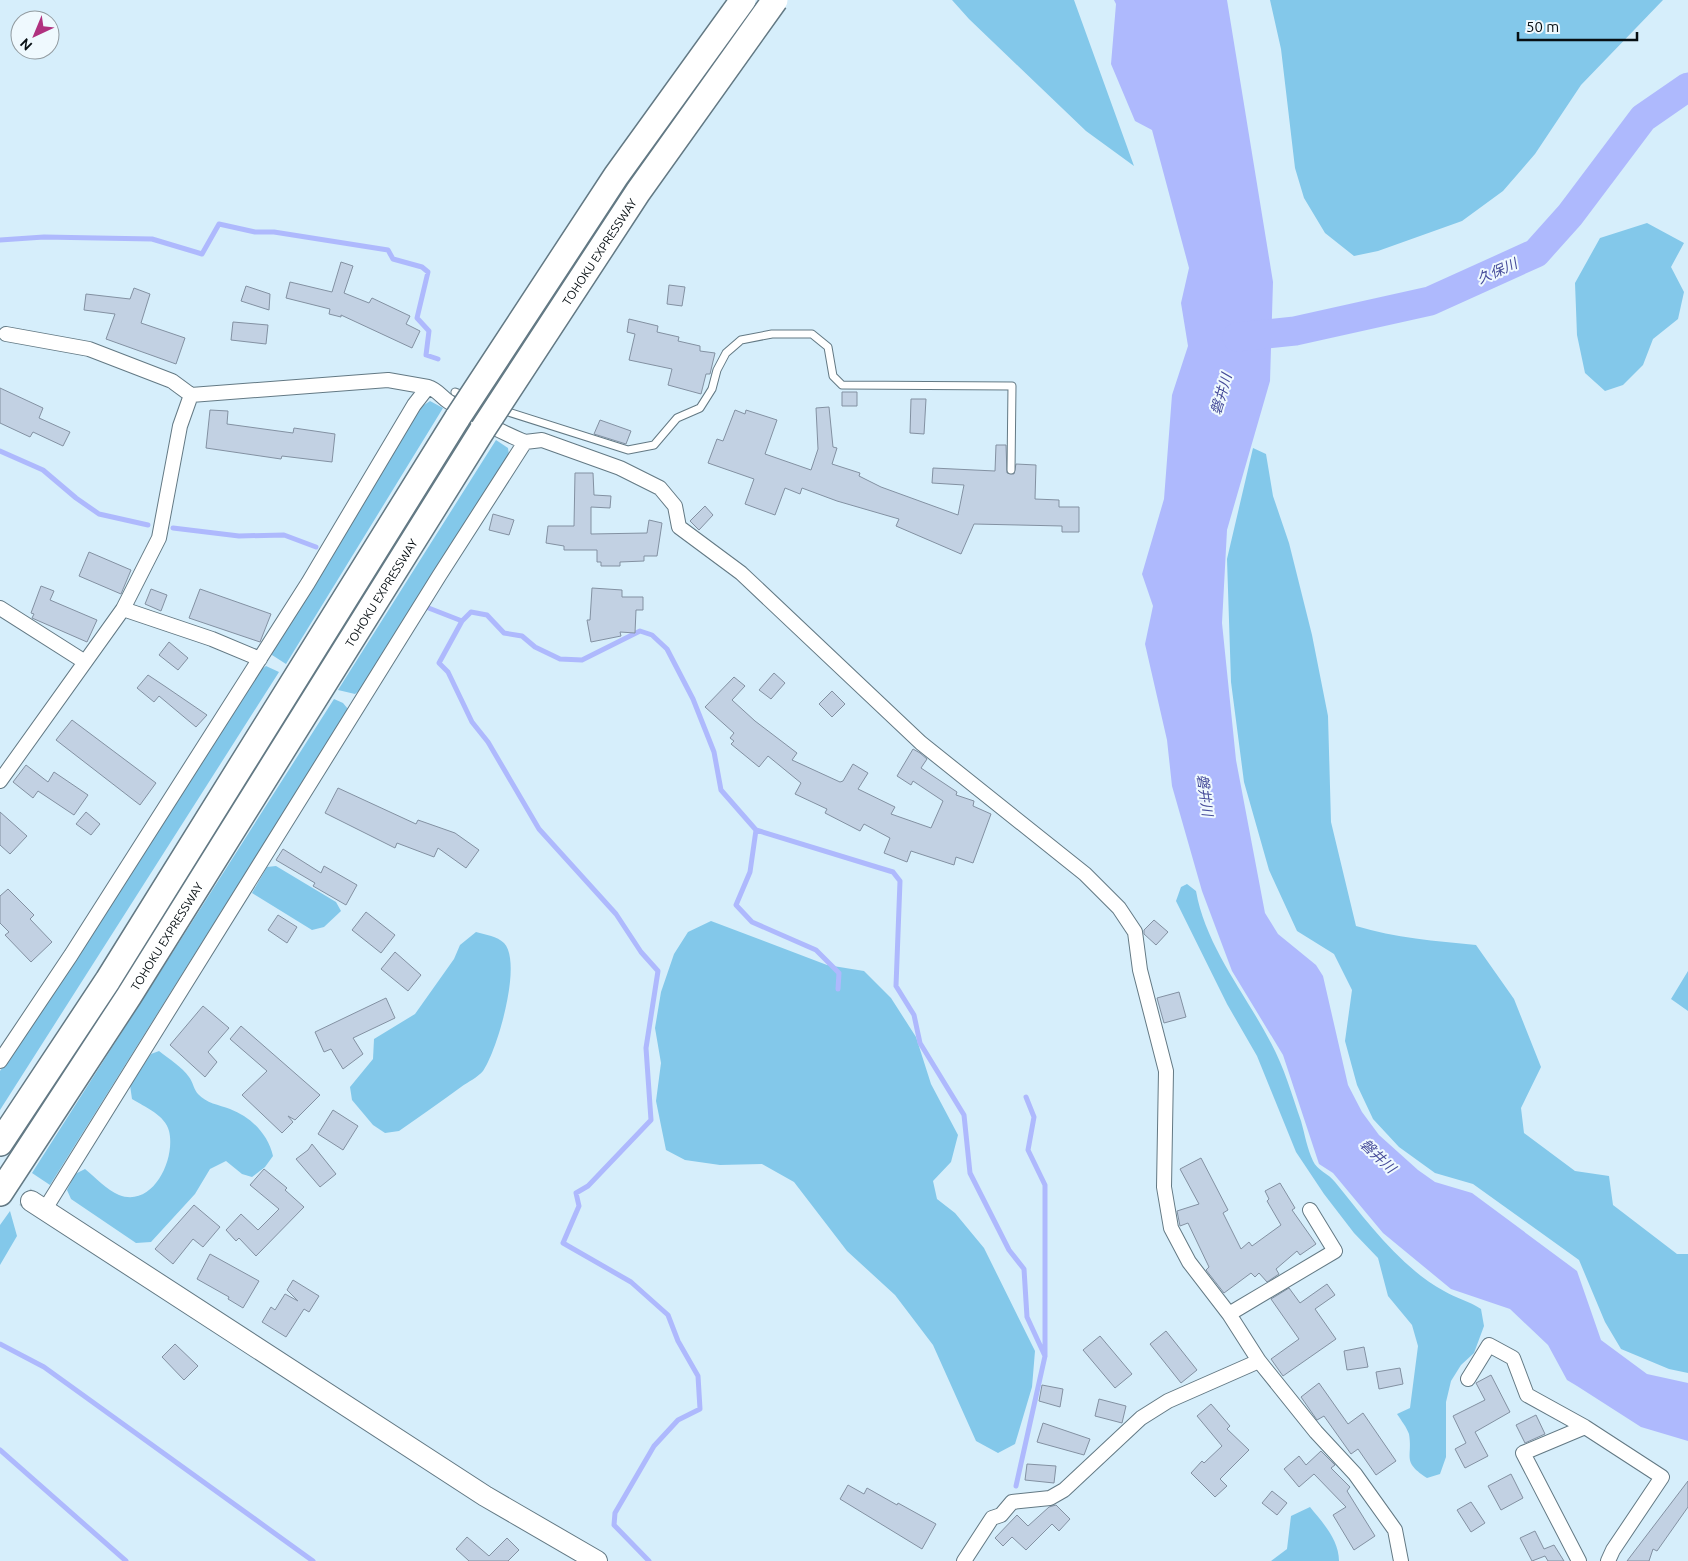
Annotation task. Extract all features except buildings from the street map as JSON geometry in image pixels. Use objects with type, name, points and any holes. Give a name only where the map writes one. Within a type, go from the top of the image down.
[{"type":"highway","name":"TOHOKU EXPRESSWAY","points":[[0,1143],[108,980],[458,417],[616,176],[742,0]]},
{"type":"highway","name":"TOHOKU EXPRESSWAY","points":[[0,1193],[134,988],[483,429],[638,192],[775,0]]},
{"type":"street","points":[[6,334],[89,349],[172,381],[191,395],[388,380],[455,392]]},
{"type":"street","points":[[433,389],[447,401],[500,432],[525,442],[542,440],[620,468],[660,488],[674,506],[679,527],[741,574],[921,743],[1084,874],[1119,908],[1135,932],[1140,970],[1166,1071],[1164,1187],[1171,1228],[1189,1262],[1229,1314],[1259,1361],[1316,1432],[1355,1474],[1395,1530],[1401,1561]]},
{"type":"street","points":[[0,1061],[71,954],[308,583],[414,405],[433,389]]},
{"type":"street","points":[[0,782],[124,609],[160,538],[180,426],[191,395]]},
{"type":"street","points":[[525,442],[38,1205],[485,1496],[596,1561]]},
{"type":"street","points":[[0,608],[85,662]]},
{"type":"street","points":[[124,609],[212,639],[260,659]]},
{"type":"street","points":[[1229,1314],[1335,1251],[1310,1210]]},
{"type":"street","points":[[1468,1379],[1489,1345],[1513,1358],[1527,1395],[1585,1427],[1662,1477],[1613,1550],[1608,1561]]},
{"type":"street","points":[[964,1561],[992,1518],[1002,1515],[1012,1502],[1050,1498],[1064,1490],[1141,1418],[1168,1401],[1259,1361]]},
{"type":"street","points":[[1578,1561],[1523,1453],[1585,1427]]},
{"type":"lane","points":[[455,392],[510,413],[628,450],[654,445],[677,418],[700,408],[712,389],[717,370],[726,353],[741,340],[772,334],[812,334],[828,347],[833,376],[842,385],[1012,386],[1011,470]]},
{"type":"shaded area","points":[[952,0],[1074,0],[1134,166],[1086,131],[969,19]]},
{"type":"shaded area","points":[[1270,0],[1663,0],[1581,85],[1535,154],[1503,191],[1462,221],[1378,251],[1354,256],[1325,233],[1304,198],[1295,168],[1281,49]]},
{"type":"shaded area","points":[[1647,223],[1684,243],[1671,267],[1684,292],[1678,319],[1653,339],[1643,365],[1623,385],[1605,391],[1585,373],[1577,335],[1575,283],[1600,238]]},
{"type":"shaded area","points":[[430,401],[443,408],[286,664],[272,655],[272,649],[421,407]]},
{"type":"shaded area","points":[[496,440],[508,448],[509,455],[360,690],[355,694],[338,690]]},
{"type":"shaded area","points":[[1253,448],[1266,454],[1273,496],[1289,543],[1312,635],[1328,716],[1331,822],[1356,926],[1401,936],[1476,945],[1514,999],[1541,1067],[1521,1108],[1524,1133],[1575,1171],[1609,1176],[1613,1205],[1677,1254],[1688,1254],[1688,1373],[1669,1369],[1621,1349],[1605,1322],[1579,1260],[1473,1184],[1435,1173],[1399,1147],[1373,1119],[1357,1085],[1345,1041],[1352,990],[1334,954],[1297,931],[1269,870],[1244,782],[1231,682],[1227,559]]},
{"type":"shaded area","points":[[266,666],[279,672],[0,1110],[0,1071],[261,670]]},
{"type":"shaded area","points":[[334,699],[343,703],[348,709],[50,1185],[32,1173]]},
{"type":"shaded area","points":[[276,866],[336,902],[341,911],[324,927],[312,930],[252,893],[267,867]]},
{"type":"shaded area","points":[[1187,884],[1196,891],[1201,912],[1217,951],[1276,1052],[1288,1081],[1309,1151],[1315,1164],[1332,1179],[1371,1227],[1413,1269],[1444,1291],[1481,1309],[1484,1326],[1474,1353],[1461,1365],[1451,1381],[1446,1402],[1446,1457],[1440,1474],[1427,1478],[1411,1463],[1409,1434],[1397,1414],[1410,1408],[1418,1346],[1412,1325],[1388,1296],[1378,1258],[1354,1233],[1324,1194],[1296,1152],[1257,1056],[1227,1004],[1176,901],[1181,887]]},
{"type":"shaded area","points":[[711,921],[827,965],[864,971],[891,998],[916,1037],[931,1084],[958,1135],[951,1162],[933,1181],[937,1199],[955,1213],[984,1248],[1035,1351],[1032,1387],[1015,1444],[998,1453],[976,1441],[933,1345],[895,1295],[847,1251],[794,1182],[762,1164],[720,1165],[685,1160],[666,1150],[656,1101],[661,1063],[655,1028],[661,992],[674,954],[688,932]]},
{"type":"shaded area","points":[[476,932],[495,937],[504,943],[509,953],[511,969],[506,1007],[489,1061],[478,1075],[399,1131],[385,1133],[373,1125],[352,1100],[350,1087],[373,1059],[374,1039],[415,1014],[454,959],[460,945]]},
{"type":"shaded area","points":[[1688,971],[1688,1011],[1671,999]]},
{"type":"shaded area","points":[[159,1051],[186,1073],[201,1097],[209,1102],[238,1112],[258,1127],[267,1140],[273,1156],[265,1167],[252,1177],[242,1174],[226,1161],[210,1169],[195,1194],[151,1242],[136,1243],[71,1199],[67,1190],[75,1174],[85,1169],[115,1193],[131,1197],[142,1194],[152,1188],[159,1178],[169,1155],[169,1131],[167,1125],[159,1116],[132,1099],[130,1085],[151,1054]]},
{"type":"shaded area","points":[[10,1211],[17,1236],[0,1265],[0,1225]]},
{"type":"shaded area","points":[[1310,1507],[1333,1539],[1339,1561],[1271,1561],[1287,1549],[1291,1516]]},
{"type":"water","name":"磐井川","points":[[1114,0],[1227,0],[1273,282],[1270,381],[1227,530],[1222,623],[1236,760],[1265,913],[1278,934],[1316,965],[1323,976],[1348,1085],[1362,1112],[1379,1135],[1418,1170],[1435,1182],[1472,1193],[1577,1271],[1601,1340],[1647,1374],[1688,1383],[1688,1441],[1641,1427],[1567,1380],[1548,1345],[1510,1309],[1451,1289],[1383,1233],[1333,1173],[1319,1164],[1283,1055],[1232,971],[1202,891],[1172,786],[1167,740],[1145,644],[1153,606],[1142,574],[1164,499],[1172,395],[1188,346],[1181,303],[1189,268],[1152,130],[1135,121],[1111,64],[1116,4]]},
{"type":"waterway","name":"久保川","points":[[1237,337],[1295,331],[1430,301],[1536,253],[1570,215],[1643,118],[1688,87]]},
{"type":"waterway","points":[[0,240],[44,237],[152,239],[202,254],[219,224],[255,232],[274,232],[388,250],[393,259],[422,267],[428,272],[417,318],[429,331],[426,355],[438,359]]},
{"type":"waterway","points":[[0,451],[43,470],[76,498],[99,514],[148,525]]},
{"type":"waterway","points":[[173,528],[239,536],[284,535],[316,547]]},
{"type":"waterway","points":[[426,607],[462,621],[471,612],[487,615],[504,633],[522,636],[535,647],[560,659],[582,660],[640,631],[652,635],[667,649],[693,699],[714,752],[721,790],[756,830],[750,872],[736,905],[752,922],[816,950],[839,973],[838,989]]},
{"type":"waterway","points":[[462,621],[439,663],[448,672],[472,722],[488,742],[539,829],[616,914],[641,952],[658,971],[646,1048],[651,1120],[588,1186],[576,1193],[579,1206],[563,1243],[631,1282],[668,1315],[678,1341],[698,1376],[700,1409],[678,1420],[654,1446],[615,1513],[614,1525],[649,1561]]},
{"type":"waterway","points":[[756,830],[893,872],[900,881],[896,986],[914,1015],[920,1043],[964,1115],[970,1173],[1009,1250],[1024,1269],[1027,1317],[1045,1356]]},
{"type":"waterway","points":[[1016,1486],[1045,1356],[1045,1185],[1028,1150],[1034,1117],[1026,1097]]},
{"type":"waterway","points":[[0,1344],[44,1367],[313,1561]]},
{"type":"waterway","points":[[0,1450],[126,1561]]},
{"type":"tunnel","points":[[0,1180],[31,1201]]}]
